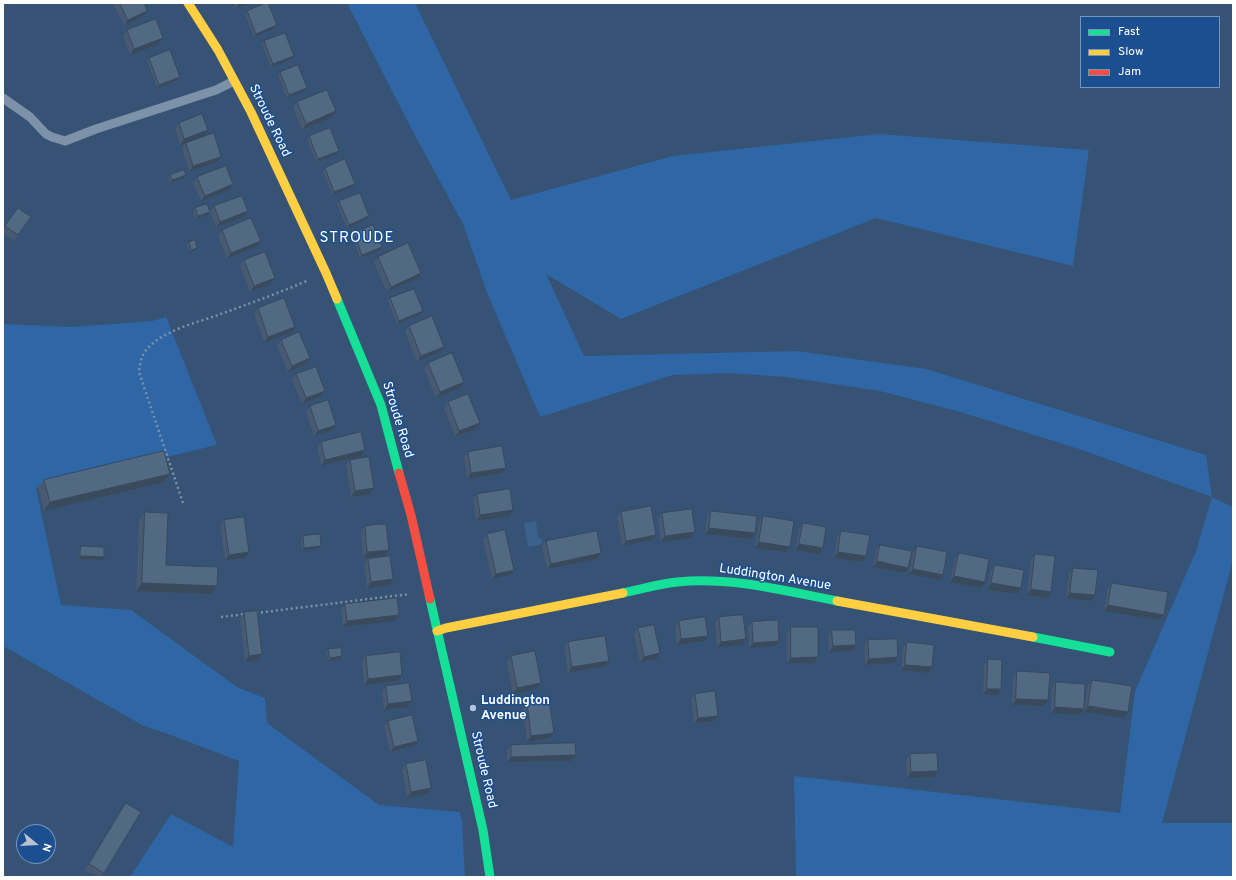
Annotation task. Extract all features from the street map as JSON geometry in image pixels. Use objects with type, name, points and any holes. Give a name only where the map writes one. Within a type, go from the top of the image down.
[{"type":"street","name":"Stroude Road","points":[[188,3],[218,50],[270,152],[326,273],[381,405],[411,515],[483,830],[490,877]]},
{"type":"street","name":"Luddington Avenue","points":[[437,631],[454,626],[677,582],[705,580],[754,585],[1110,652]]},
{"type":"lane","points":[[3,98],[30,117],[46,134],[65,141],[96,129],[216,90],[234,81]]},
{"type":"path","points":[[183,503],[139,372],[139,364],[144,352],[165,334],[272,296],[326,273]]},
{"type":"path","points":[[253,613],[428,592]]},
{"type":"path","points":[[221,617],[245,614]]},
{"type":"shaded area","points":[[347,3],[415,3],[511,200],[673,156],[879,134],[1089,150],[1073,266],[876,218],[621,319],[546,274],[584,356],[797,351],[926,369],[1206,455],[1212,497],[1082,450],[964,413],[880,391],[786,377],[729,373],[673,375],[540,417],[488,295],[463,224],[412,130]]},
{"type":"shaded area","points":[[166,317],[217,445],[36,488],[61,605],[131,610],[237,687],[265,698],[267,723],[379,805],[460,812],[462,821],[465,877],[130,877],[171,814],[233,847],[239,761],[142,725],[3,646],[3,324],[72,327],[152,321]]},
{"type":"shaded area","points":[[1212,497],[1233,507],[1233,560],[1162,823],[1233,823],[1233,877],[796,877],[794,776],[1120,813],[1135,691],[1196,551]]},
{"type":"shaded area","points":[[536,521],[538,537],[543,541],[540,545],[528,547],[524,523]]},
{"type":"building","points":[[120,3],[144,3],[147,11],[128,20]]},
{"type":"building","points":[[268,3],[277,25],[256,34],[247,11]]},
{"type":"building","points":[[156,19],[163,38],[134,49],[127,30]]},
{"type":"building","points":[[285,33],[294,56],[273,64],[264,41]]},
{"type":"building","points":[[170,50],[180,77],[159,85],[149,58]]},
{"type":"building","points":[[298,65],[307,88],[289,95],[280,72]]},
{"type":"building","points":[[327,90],[336,111],[306,124],[297,102]]},
{"type":"building","points":[[202,114],[208,130],[184,139],[179,123]]},
{"type":"building","points":[[330,128],[339,151],[318,159],[309,136]]},
{"type":"building","points":[[214,133],[221,157],[193,166],[186,143]]},
{"type":"building","points":[[345,159],[355,184],[334,192],[325,168]]},
{"type":"building","points":[[226,166],[233,184],[205,196],[197,177]]},
{"type":"building","points":[[184,170],[186,175],[172,180],[170,175]]},
{"type":"building","points":[[360,193],[369,216],[349,225],[339,201]]},
{"type":"building","points":[[242,196],[248,211],[220,222],[214,206]]},
{"type":"building","points":[[207,204],[210,212],[198,216],[195,208]]},
{"type":"building","points":[[18,208],[31,217],[18,235],[5,226]]},
{"type":"building","points":[[251,218],[261,241],[231,253],[222,230]]},
{"type":"building","points":[[373,225],[382,247],[362,255],[354,233]]},
{"type":"building","points":[[195,240],[197,248],[191,250],[189,242]]},
{"type":"building","points":[[408,243],[421,273],[391,287],[378,257]]},
{"type":"building","points":[[265,252],[275,278],[254,286],[244,260]]},
{"type":"building","points":[[414,289],[423,311],[399,321],[390,298]]},
{"type":"building","points":[[284,298],[295,327],[268,337],[258,308]]},
{"type":"building","points":[[432,316],[444,347],[421,356],[409,326]]},
{"type":"building","points":[[299,332],[310,358],[292,366],[281,340]]},
{"type":"building","points":[[452,353],[464,382],[440,392],[428,363]]},
{"type":"building","points":[[316,367],[325,391],[306,398],[296,374]]},
{"type":"building","points":[[468,394],[480,423],[459,431],[448,402]]},
{"type":"building","points":[[328,400],[336,425],[318,431],[310,406]]},
{"type":"building","points":[[361,432],[365,450],[325,460],[321,442]]},
{"type":"building","points":[[502,446],[506,468],[471,473],[468,452]]},
{"type":"building","points":[[164,451],[170,474],[50,502],[44,480]]},
{"type":"building","points":[[369,457],[374,488],[355,491],[350,460]]},
{"type":"building","points":[[510,489],[513,510],[480,515],[477,494]]},
{"type":"building","points":[[651,506],[656,535],[626,541],[621,512]]},
{"type":"building","points":[[692,509],[695,532],[665,536],[662,513]]},
{"type":"building","points":[[711,511],[757,516],[755,533],[709,528]]},
{"type":"building","points":[[145,512],[168,513],[166,565],[218,567],[217,586],[142,583]]},
{"type":"building","points":[[763,516],[794,521],[790,547],[759,542]]},
{"type":"building","points":[[244,517],[249,552],[229,555],[224,520]]},
{"type":"building","points":[[803,523],[826,527],[823,548],[799,544]]},
{"type":"building","points":[[386,524],[389,550],[367,552],[365,526]]},
{"type":"building","points":[[505,530],[514,570],[496,574],[487,534]]},
{"type":"building","points":[[597,531],[601,553],[551,564],[546,541]]},
{"type":"building","points":[[841,531],[870,535],[866,556],[838,552]]},
{"type":"building","points":[[320,534],[321,546],[304,548],[303,536]]},
{"type":"building","points":[[880,545],[912,551],[908,568],[877,561]]},
{"type":"building","points":[[81,546],[104,547],[104,557],[80,556]]},
{"type":"building","points":[[917,546],[947,552],[943,575],[913,569]]},
{"type":"building","points":[[959,553],[989,559],[985,582],[954,576]]},
{"type":"building","points":[[1035,554],[1055,556],[1051,592],[1031,589]]},
{"type":"building","points":[[390,556],[393,579],[371,582],[368,559]]},
{"type":"building","points":[[995,565],[1024,570],[1021,588],[991,583]]},
{"type":"building","points":[[1073,568],[1098,570],[1095,595],[1070,593]]},
{"type":"building","points":[[1112,583],[1168,592],[1164,615],[1108,605]]},
{"type":"building","points":[[397,598],[399,615],[347,621],[345,604]]},
{"type":"building","points":[[257,611],[262,654],[249,656],[244,612]]},
{"type":"building","points":[[743,615],[746,639],[721,642],[719,617]]},
{"type":"building","points":[[705,617],[708,636],[681,639],[679,621]]},
{"type":"building","points":[[778,620],[779,641],[753,643],[752,622]]},
{"type":"building","points":[[654,625],[660,653],[644,657],[638,628]]},
{"type":"building","points":[[791,627],[818,627],[818,657],[791,658]]},
{"type":"building","points":[[832,630],[855,630],[856,645],[833,646]]},
{"type":"building","points":[[605,636],[609,661],[572,667],[568,642]]},
{"type":"building","points":[[897,639],[898,657],[869,659],[868,640]]},
{"type":"building","points":[[907,642],[934,645],[932,667],[905,665]]},
{"type":"building","points":[[341,648],[342,656],[330,658],[328,649]]},
{"type":"building","points":[[535,651],[541,683],[517,688],[511,656]]},
{"type":"building","points":[[400,652],[402,675],[368,679],[366,656]]},
{"type":"building","points":[[988,659],[1002,660],[1001,689],[987,689]]},
{"type":"building","points":[[1017,671],[1050,673],[1048,700],[1016,699]]},
{"type":"building","points":[[1092,680],[1132,686],[1128,712],[1088,706]]},
{"type":"building","points":[[1056,682],[1085,684],[1084,709],[1055,707]]},
{"type":"building","points":[[409,683],[412,701],[388,704],[386,686]]},
{"type":"building","points":[[715,691],[718,716],[698,718],[695,694]]},
{"type":"building","points":[[549,700],[554,733],[531,736],[527,703]]},
{"type":"building","points":[[412,715],[418,741],[394,747],[388,721]]},
{"type":"building","points":[[575,743],[576,755],[511,757],[511,745]]},
{"type":"building","points":[[937,753],[938,771],[911,772],[910,754]]},
{"type":"building","points":[[426,760],[431,788],[411,792],[406,764]]},
{"type":"building","points":[[126,803],[141,812],[104,873],[89,864]]},
{"type":"traffic: fast","points":[[337,299],[381,405],[399,473]]},
{"type":"traffic: fast","points":[[623,593],[677,582],[717,581],[777,589],[837,601]]},
{"type":"traffic: fast","points":[[430,599],[483,830],[490,877]]},
{"type":"traffic: fast","points":[[1033,637],[1110,652]]},
{"type":"traffic: slow","points":[[188,3],[218,50],[251,112],[337,299]]},
{"type":"traffic: slow","points":[[437,631],[623,593]]},
{"type":"traffic: slow","points":[[837,601],[1033,637]]},
{"type":"traffic: jam","points":[[399,473],[411,515],[430,599]]},
{"type":"place","name":"Luddington Avenue","points":[[473,708]]},
{"type":"district","name":"STROUDE","points":[[357,239]]}]
